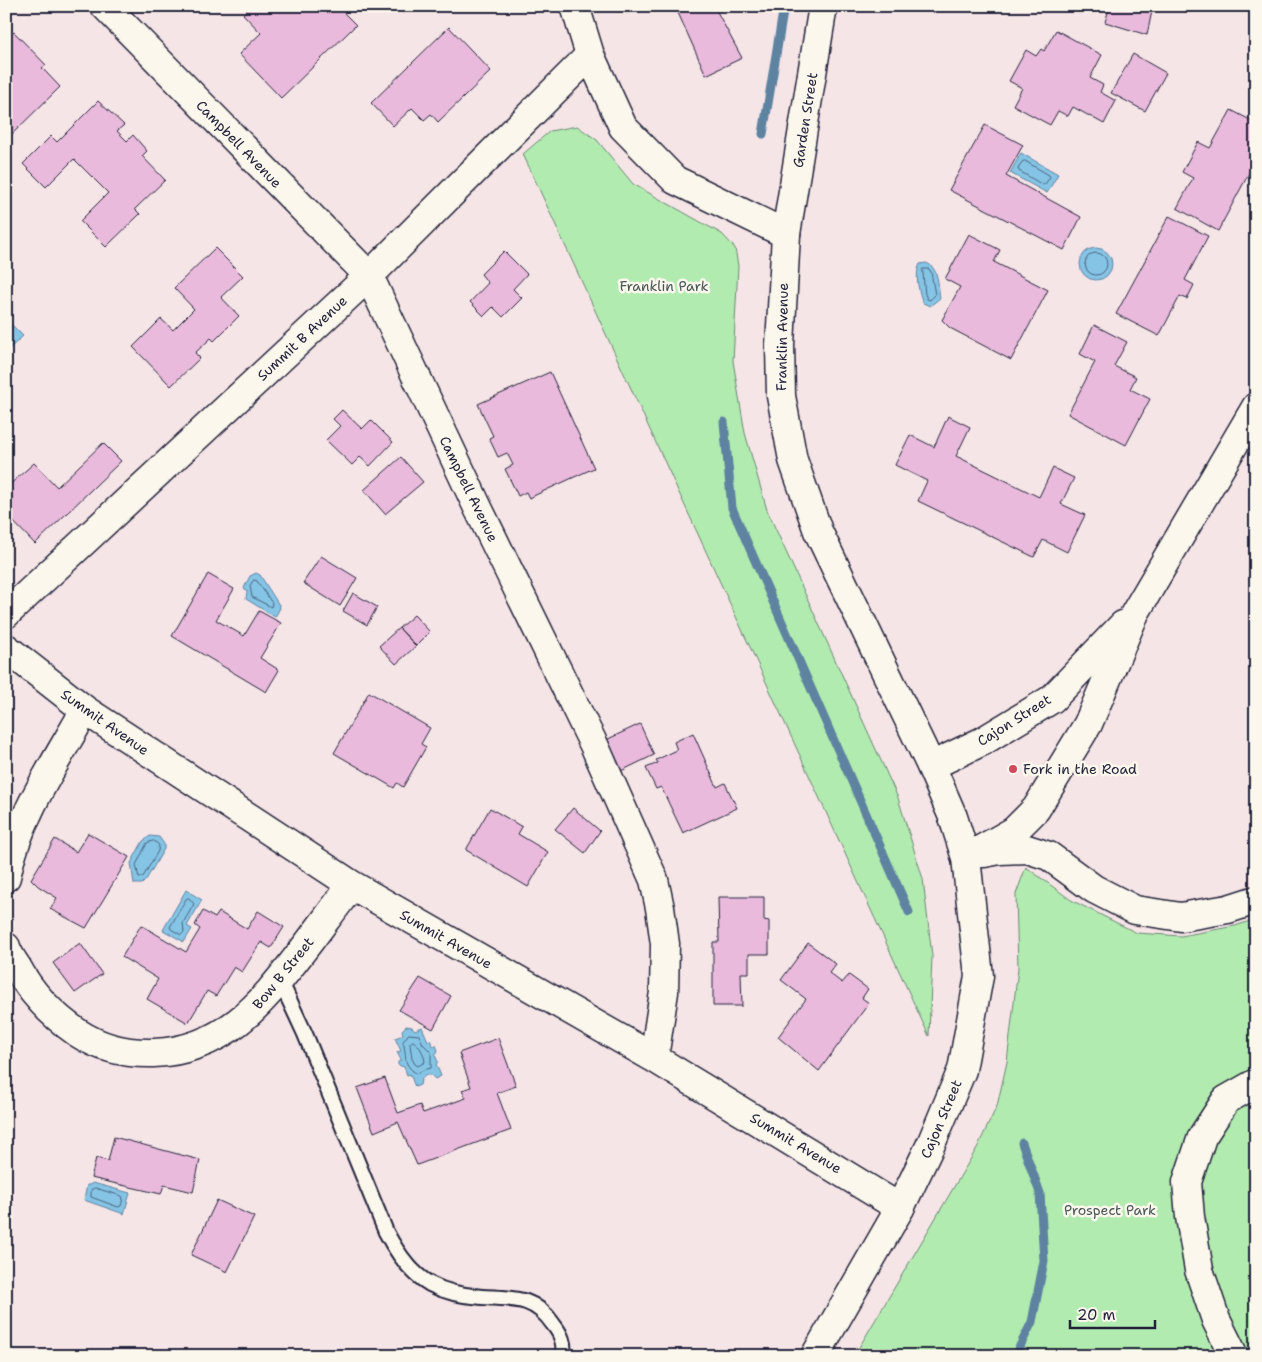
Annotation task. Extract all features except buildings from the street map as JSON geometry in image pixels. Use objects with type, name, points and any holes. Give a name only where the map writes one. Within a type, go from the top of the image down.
[{"type":"street","name":"Campbell Avenue","points":[[105,6],[368,276],[594,747],[654,880],[665,944],[664,992],[654,1058]]},
{"type":"street","points":[[575,6],[590,55],[623,127],[675,180],[786,234]]},
{"type":"street","name":"Garden Street","points":[[786,234],[823,6]]},
{"type":"street","name":"Summit B Avenue","points":[[6,614],[368,276],[590,55]]},
{"type":"street","name":"Franklin Avenue","points":[[786,234],[780,345],[780,396],[793,460],[818,532],[931,766]]},
{"type":"street","name":"Cajon Street","points":[[966,858],[1014,831],[1036,810],[1088,724],[1135,613],[1256,407]]},
{"type":"street","name":"Cajon Street","points":[[815,1356],[900,1208],[931,1144],[962,1070],[979,976],[966,858],[953,817],[931,766],[983,741],[1052,698],[1135,613]]},
{"type":"street","name":"Summit Avenue","points":[[6,648],[85,710],[352,885],[654,1058],[900,1208]]},
{"type":"street","points":[[6,877],[14,846],[25,818],[85,710]]},
{"type":"street","points":[[966,858],[1000,850],[1027,849],[1049,856],[1094,889],[1135,910],[1144,912],[1182,917],[1228,909],[1256,900]]},
{"type":"street","name":"Bow B Street","points":[[6,947],[31,991],[49,1011],[89,1040],[112,1050],[136,1053],[169,1053],[198,1046],[228,1031],[255,1009],[280,980],[352,885]]},
{"type":"street","points":[[1234,1356],[1216,1320],[1199,1270],[1190,1217],[1187,1182],[1202,1137],[1226,1100],[1256,1083]]},
{"type":"lane","points":[[280,980],[305,1034],[386,1232],[396,1250],[416,1273],[429,1283],[441,1288],[480,1297],[518,1298],[537,1307],[548,1316],[558,1330],[564,1348],[563,1356]]},
{"type":"green space","name":"Franklin Park","points":[[577,126],[597,140],[633,184],[722,234],[735,248],[738,266],[733,361],[745,433],[767,510],[898,798],[923,879],[932,956],[929,1036],[523,154],[550,131]]},
{"type":"green space","name":"Prospect Park","points":[[1026,867],[1071,900],[1137,933],[1181,936],[1235,926],[1256,919],[1256,1356],[854,1356],[977,1148],[997,1106],[1007,1062],[1018,968],[1016,894]]},
{"type":"water","points":[[1021,153],[1058,174],[1047,193],[1010,173]]},
{"type":"water","points":[[1096,248],[1102,249],[1107,253],[1111,258],[1111,270],[1107,275],[1102,279],[1096,280],[1090,279],[1085,275],[1081,270],[1080,264],[1081,258],[1085,253],[1090,249]]},
{"type":"water","points":[[926,263],[936,273],[940,298],[930,306],[923,303],[918,284],[918,268],[920,264]]},
{"type":"water","points":[[6,319],[23,336],[6,352]]},
{"type":"water","points":[[256,573],[260,575],[279,605],[280,608],[275,617],[246,599],[247,591],[244,588],[250,576]]},
{"type":"water","points":[[150,836],[159,837],[164,844],[164,849],[146,880],[142,884],[134,884],[131,863],[143,841]]},
{"type":"water","points":[[186,890],[202,900],[187,926],[192,929],[184,942],[163,930]]},
{"type":"water","points":[[406,1026],[412,1027],[415,1030],[422,1027],[428,1041],[430,1040],[433,1046],[436,1045],[438,1051],[435,1055],[438,1062],[436,1064],[441,1076],[435,1079],[431,1075],[425,1075],[420,1085],[415,1087],[410,1074],[407,1075],[404,1067],[398,1065],[398,1062],[401,1060],[397,1052],[401,1051],[395,1038],[403,1035],[402,1030]]},
{"type":"water","points":[[93,1183],[130,1193],[124,1214],[84,1200],[87,1185]]},
{"type":"waterway","points":[[763,134],[784,6]]},
{"type":"waterway","points":[[724,422],[732,508],[909,912]]},
{"type":"waterway","points":[[1015,1356],[1032,1322],[1044,1261],[1040,1193],[1022,1143]]},
{"type":"place","name":"Fork in the Road","points":[[1013,769]]}]
